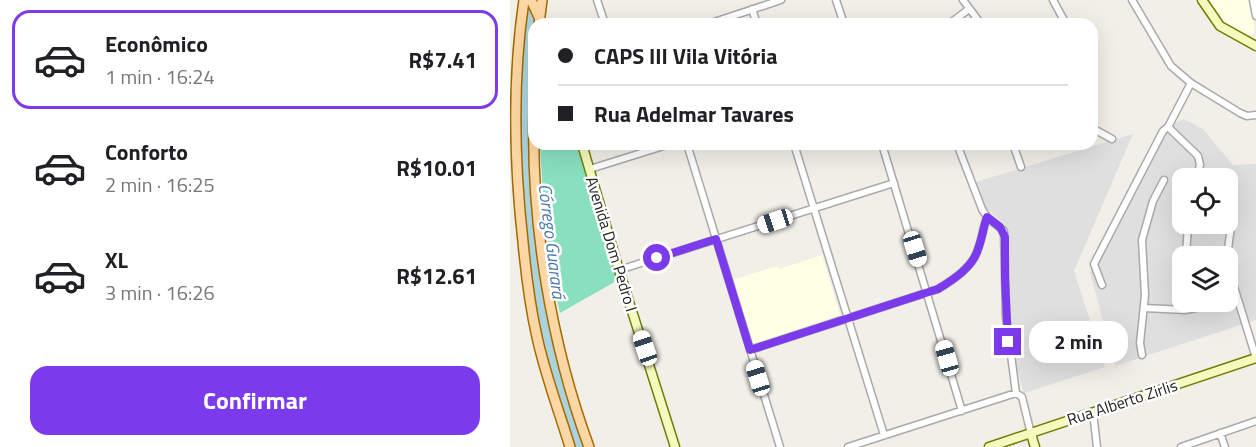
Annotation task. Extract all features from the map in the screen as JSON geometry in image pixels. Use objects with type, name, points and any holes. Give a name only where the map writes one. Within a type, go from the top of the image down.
[{"type":"main road","points":[[524,0],[514,138],[518,197],[537,340],[570,447]]},
{"type":"main road","points":[[531,0],[538,18]]},
{"type":"main road","points":[[539,18],[542,0]]},
{"type":"main road","points":[[535,150],[535,182],[548,286],[563,357],[589,447]]},
{"type":"street","points":[[597,0],[602,18]]},
{"type":"street","points":[[726,18],[781,0]]},
{"type":"street","points":[[836,0],[842,18]]},
{"type":"street","points":[[963,0],[976,18]]},
{"type":"street","points":[[1053,0],[1063,18]]},
{"type":"street","points":[[1132,0],[1167,60],[1178,72],[1191,83],[1240,113],[1247,116],[1256,115]]},
{"type":"street","points":[[1202,0],[1220,26],[1256,46]]},
{"type":"street","points":[[1253,0],[1256,16]]},
{"type":"street","points":[[752,9],[755,18]]},
{"type":"street","points":[[958,18],[970,10]]},
{"type":"street","points":[[970,10],[972,18]]},
{"type":"street","points":[[1102,285],[1094,264],[1163,131],[1168,127],[1191,83]]},
{"type":"street","points":[[1168,127],[1197,156],[1199,168]]},
{"type":"street","points":[[1098,131],[1112,139]]},
{"type":"street","name":"Avenida Dom Pedro I","points":[[584,150],[675,447]]},
{"type":"street","points":[[590,169],[653,150]]},
{"type":"street","points":[[689,150],[780,447]]},
{"type":"street","points":[[796,150],[884,435]]},
{"type":"street","points":[[884,150],[962,411]]},
{"type":"street","points":[[959,150],[979,202],[987,217],[1000,227],[1005,237],[1007,325],[1017,393],[1022,397],[1035,447]]},
{"type":"street","points":[[1015,150],[1021,167]]},
{"type":"street","points":[[1142,355],[1140,343],[1145,278],[1142,240],[1153,201],[1164,180]]},
{"type":"street","points":[[619,270],[894,183]]},
{"type":"street","points":[[750,350],[928,293],[953,279],[972,261],[978,249],[987,217]]},
{"type":"street","points":[[1238,303],[1256,358]]},
{"type":"street","points":[[1144,308],[1172,309]]},
{"type":"street","name":"Rua Alberto Zirlis","points":[[989,447],[1256,358]]},
{"type":"street","points":[[848,447],[1017,393]]},
{"type":"street","points":[[1093,412],[1097,447]]},
{"type":"street","points":[[1181,447],[1256,421]]},
{"type":"street","points":[[1220,433],[1225,447]]},
{"type":"shaded area","points":[[1250,0],[1255,30],[1253,35],[1246,36],[1223,22],[1210,1]]},
{"type":"shaded area","points":[[1184,119],[1203,129],[1233,165],[1256,164],[1256,320],[1115,366],[1090,272],[1162,129]]},
{"type":"shaded area","points":[[1133,134],[1074,271],[1105,367],[1024,393],[1014,359],[1009,317],[1009,230],[986,207],[976,182],[1081,150],[1098,150],[1098,145]]},
{"type":"shaded area","points":[[822,255],[840,315],[752,344],[732,280],[777,266],[779,269]]},
{"type":"green space","points":[[540,150],[579,150],[618,280],[560,313],[549,250]]},
{"type":"waterway","name":"Córrego Guarará","points":[[531,18],[534,0]]},
{"type":"waterway","name":"Córrego Guarará","points":[[528,58],[525,125],[526,172],[535,265],[552,356],[579,447]]},
{"type":"route","points":[[657,258],[716,239],[750,350],[938,289],[969,266],[976,256],[987,217],[1004,231],[1008,342]]}]
